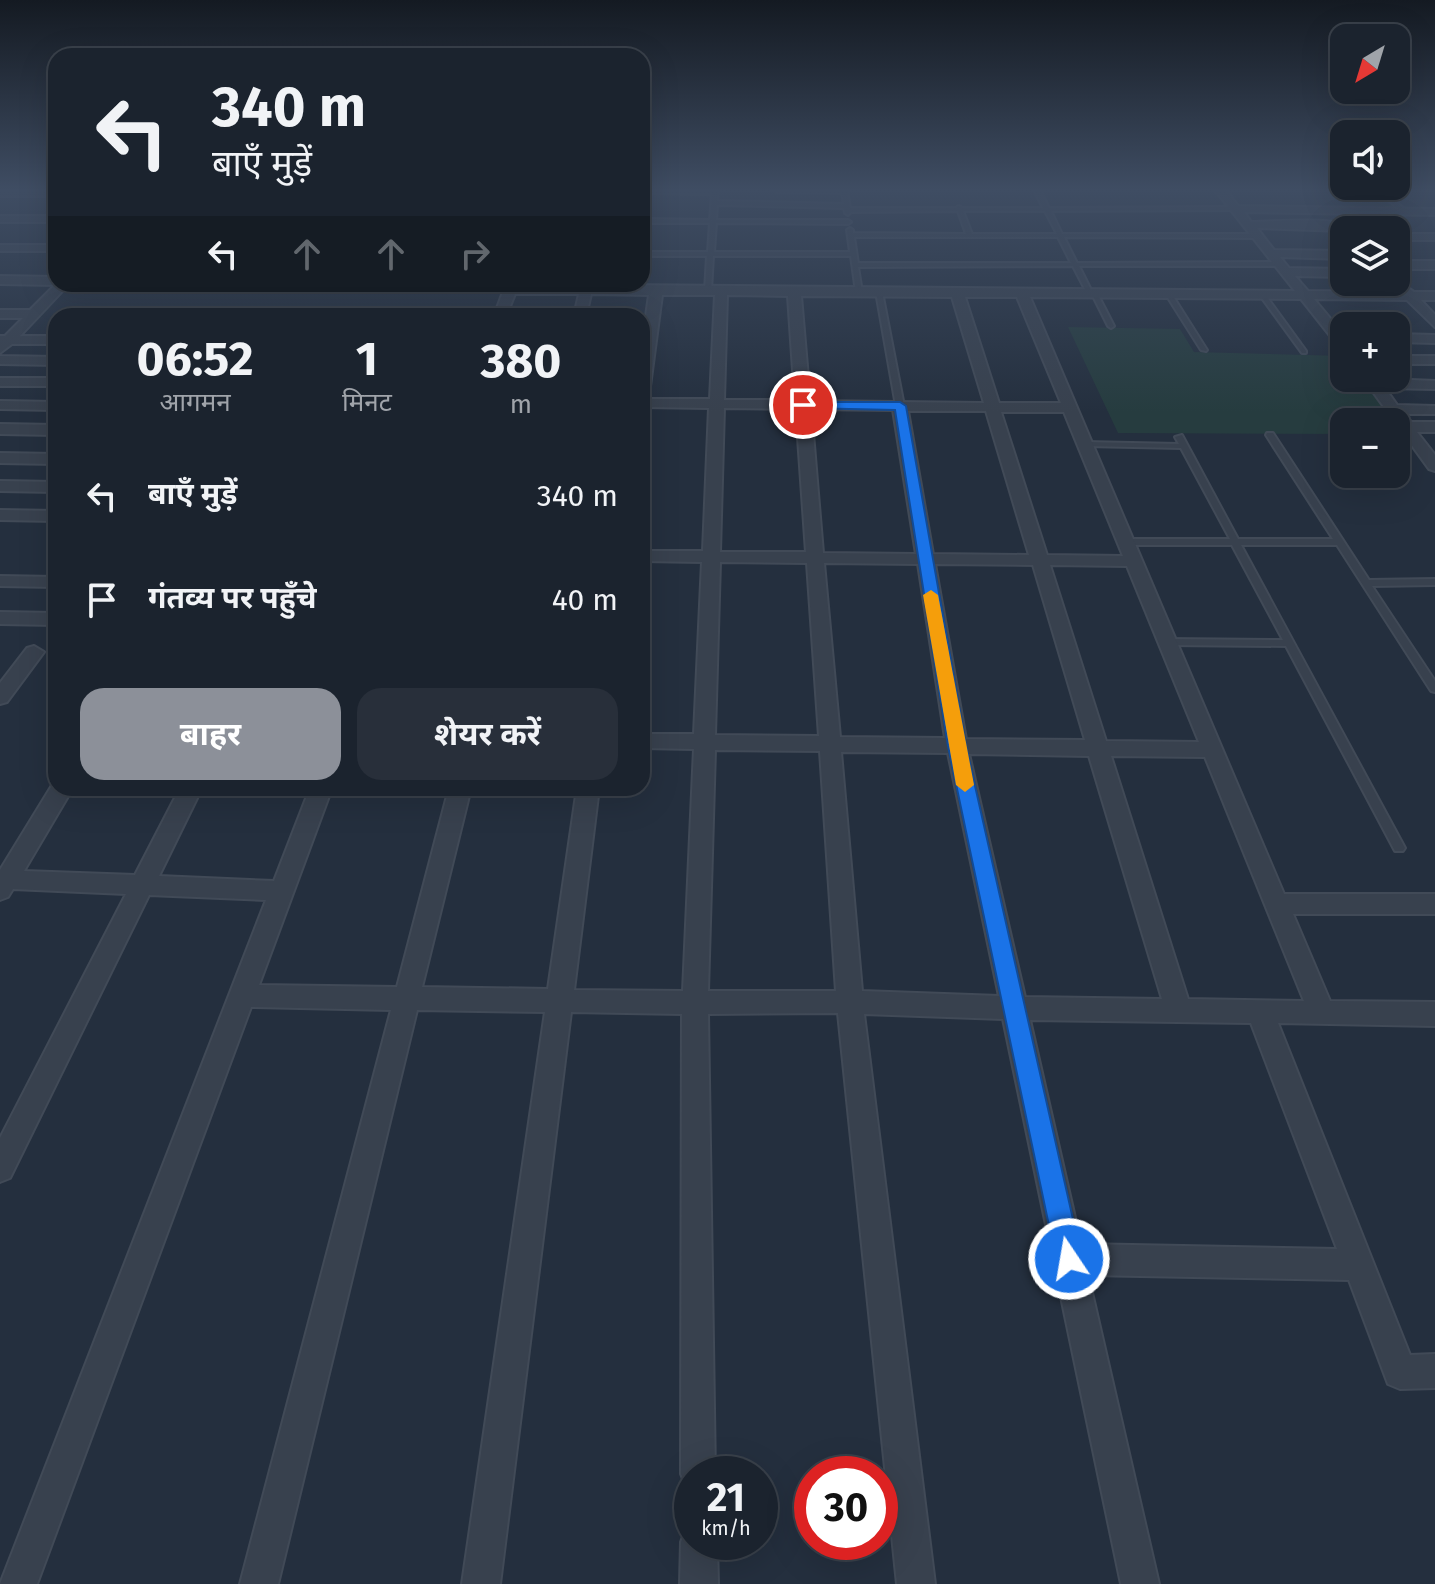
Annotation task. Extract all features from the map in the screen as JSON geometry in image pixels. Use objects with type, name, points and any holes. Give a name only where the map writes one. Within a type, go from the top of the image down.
[{"type":"street","points":[[1281,264],[1330,325]]},
{"type":"street","points":[[1286,264],[1330,271]]},
{"type":"street","points":[[1410,265],[1435,265]]},
{"type":"street","points":[[0,280],[48,281]]},
{"type":"street","points":[[650,291],[1330,294]]},
{"type":"street","points":[[650,335],[656,291]]},
{"type":"street","points":[[698,1456],[695,1003],[717,404],[714,291]]},
{"type":"street","points":[[794,291],[850,1002],[916,1584]]},
{"type":"street","points":[[3,343],[55,292]]},
{"type":"street","points":[[957,292],[1179,1011]]},
{"type":"street","points":[[1022,293],[1322,1013]]},
{"type":"street","points":[[1410,296],[1435,296]]},
{"type":"street","points":[[1410,296],[1435,323]]},
{"type":"street","points":[[0,314],[48,316]]},
{"type":"street","points":[[1410,338],[1435,339]]},
{"type":"street","points":[[3,343],[48,340]]},
{"type":"street","points":[[0,360],[48,361]]},
{"type":"street","points":[[1410,360],[1435,360]]},
{"type":"street","points":[[0,382],[48,382]]},
{"type":"street","points":[[1410,383],[1435,385]]},
{"type":"street","points":[[650,403],[1070,408]]},
{"type":"street","points":[[0,405],[48,406]]},
{"type":"street","points":[[900,406],[957,746],[1140,1584]]},
{"type":"street","points":[[1410,409],[1435,410]]},
{"type":"street","points":[[1410,427],[1435,427]]},
{"type":"street","points":[[0,429],[48,430]]},
{"type":"street","points":[[1410,432],[1435,465]]},
{"type":"street","points":[[0,458],[48,459]]},
{"type":"street","points":[[0,486],[48,487]]},
{"type":"street","points":[[0,515],[48,516]]},
{"type":"street","points":[[650,556],[1133,561]]},
{"type":"street","points":[[0,581],[48,582]]},
{"type":"street","points":[[0,618],[48,619]]},
{"type":"street","points":[[0,697],[34,652]]},
{"type":"street","points":[[650,741],[1212,750]]},
{"type":"street","points":[[2,883],[57,796]]},
{"type":"street","points":[[0,1168],[187,796]]},
{"type":"street","points":[[18,1584],[318,796]]},
{"type":"street","points":[[259,1584],[458,796]]},
{"type":"street","points":[[481,1584],[587,796]]},
{"type":"street","points":[[2,883],[282,891]]},
{"type":"street","points":[[1276,904],[1435,904]]},
{"type":"street","points":[[242,996],[695,1003],[850,1002],[1014,1008],[1435,1014]]},
{"type":"street","points":[[1260,1012],[1400,1372],[1435,1371]]},
{"type":"street","points":[[1069,1259],[1358,1265]]},
{"type":"street","points":[[699,1560],[699,1584]]},
{"type":"lane","points":[[712,264],[714,291]]},
{"type":"lane","points":[[1074,264],[1111,326]]},
{"type":"lane","points":[[859,292],[855,265],[1090,264]]},
{"type":"lane","points":[[879,292],[900,406]]},
{"type":"lane","points":[[1168,293],[1204,350]]},
{"type":"lane","points":[[1262,294],[1304,352]]},
{"type":"lane","points":[[1270,435],[1435,689]]},
{"type":"lane","points":[[1085,444],[1181,442],[1399,848]]},
{"type":"lane","points":[[1125,542],[1339,542]]},
{"type":"lane","points":[[1366,583],[1435,582]]},
{"type":"lane","points":[[1167,642],[1289,643]]},
{"type":"green space","points":[[1068,327],[1180,329],[1194,352],[1330,356],[1330,392],[1380,392],[1392,408],[1330,408],[1330,434],[1118,433]]},
{"type":"slow traffic","points":[[931,595],[965,785]]},
{"type":"route","points":[[803,405],[900,406],[957,746],[1069,1259]]}]
